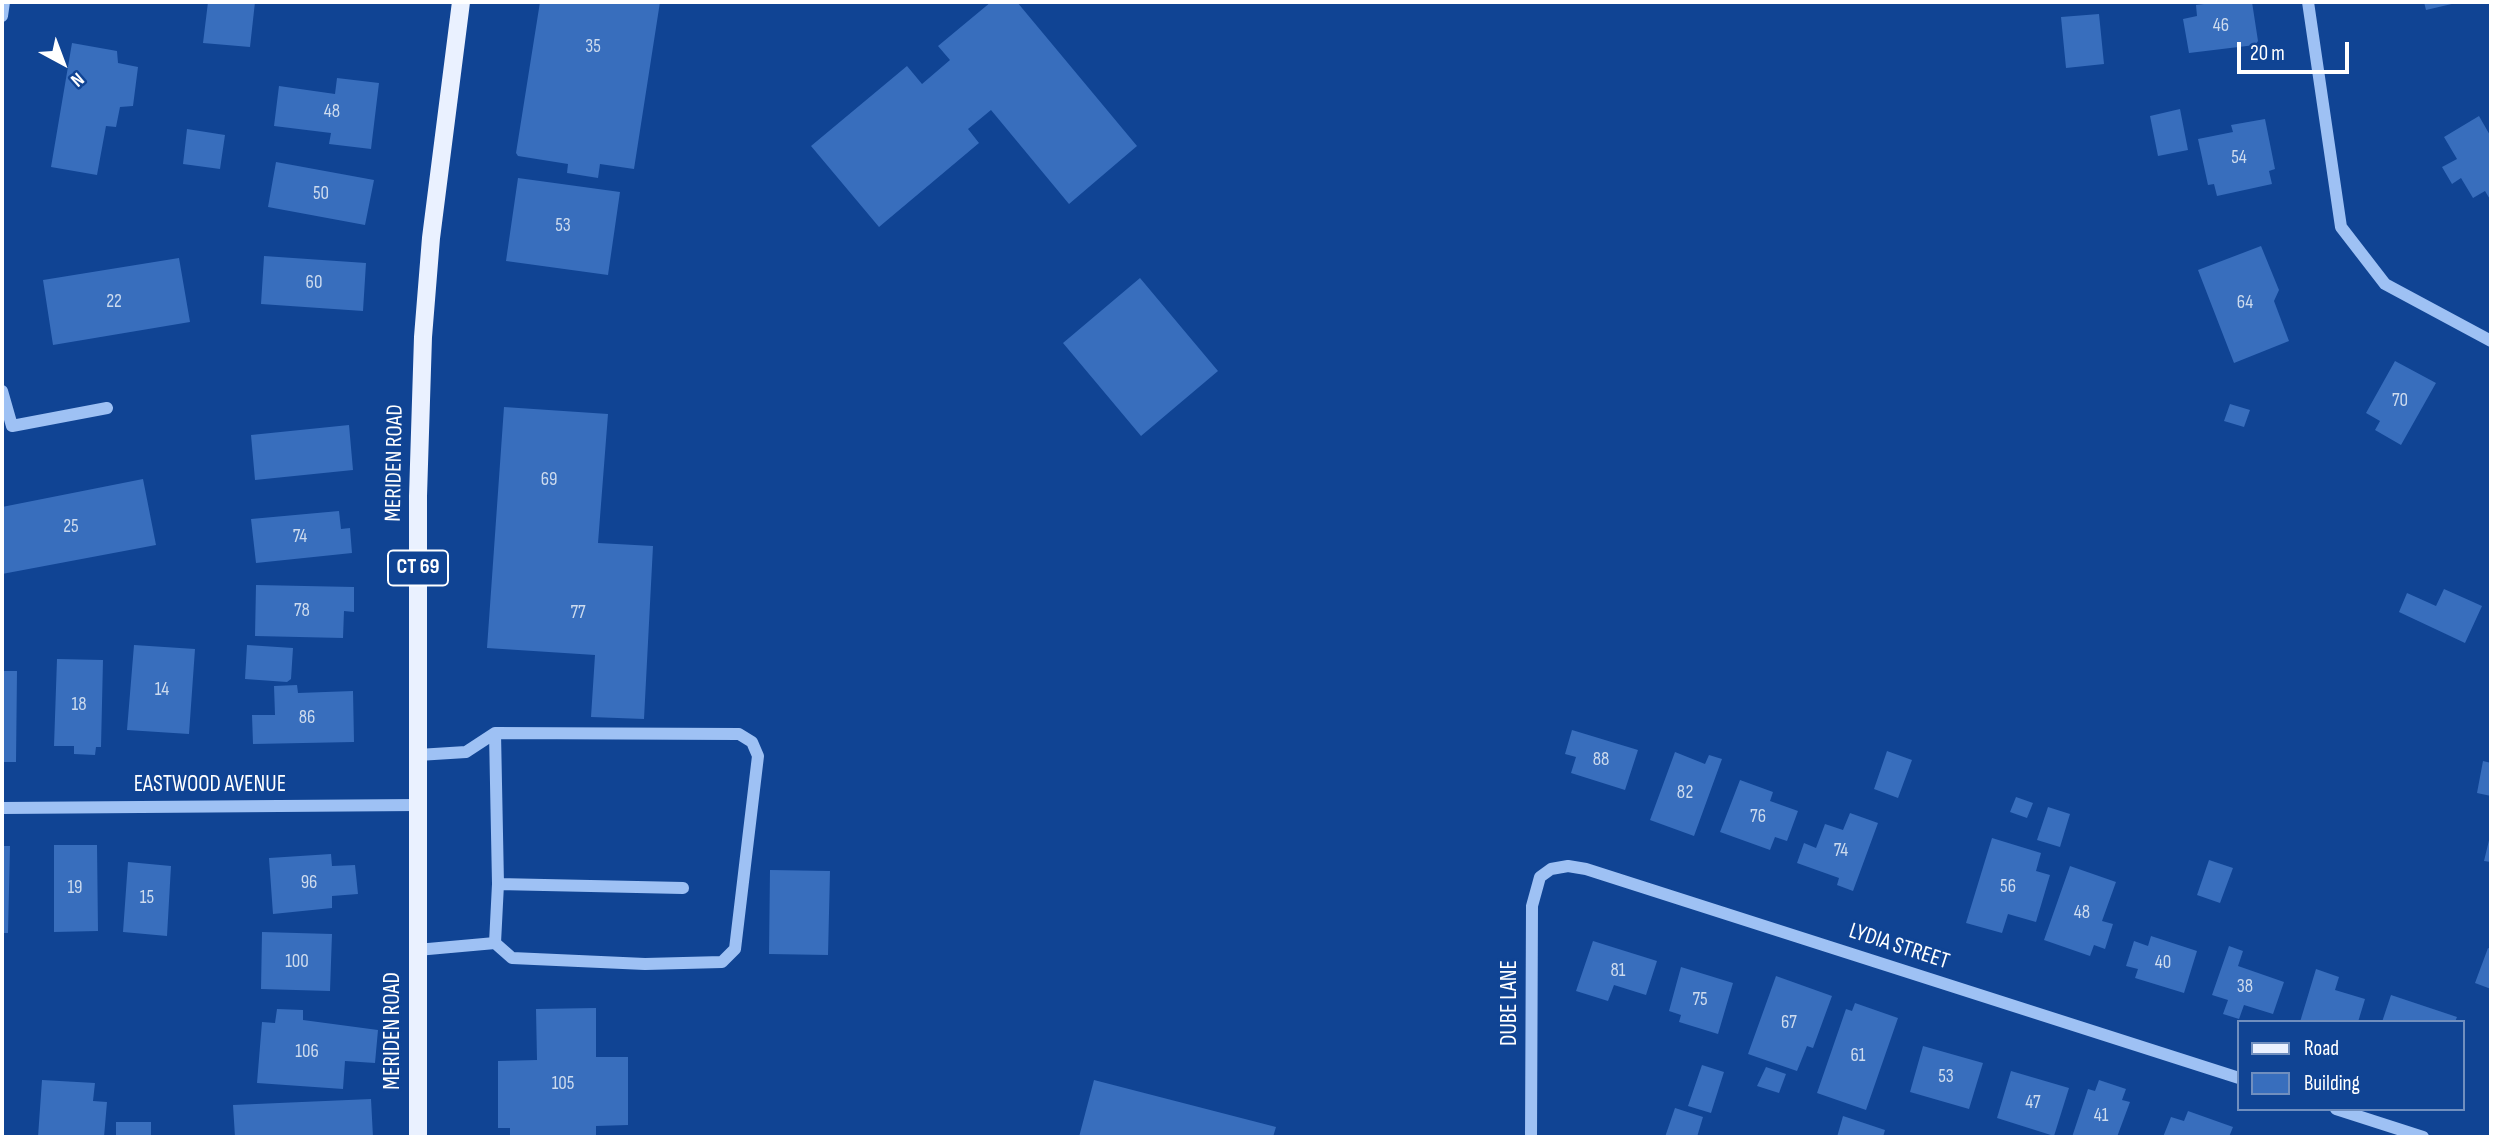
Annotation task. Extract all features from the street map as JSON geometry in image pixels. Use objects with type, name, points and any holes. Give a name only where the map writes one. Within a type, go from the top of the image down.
[{"type":"main road","name":"MERIDEN ROAD","points":[[418,1137],[418,496],[422,337],[431,238],[461,2]]},
{"type":"street","points":[[2,16],[4,2]]},
{"type":"street","points":[[2308,2],[2341,227],[2385,284],[2491,341]]},
{"type":"street","points":[[2,391],[12,426],[107,408]]},
{"type":"street","points":[[495,733],[498,884],[495,943]]},
{"type":"street","points":[[417,950],[495,943],[512,958],[645,964],[722,962],[735,949],[758,756],[752,742],[739,734],[495,733],[466,752],[418,755]]},
{"type":"street","name":"EASTWOOD AVENUE","points":[[2,808],[418,805]]},
{"type":"street","name":"LYDIA STREET","points":[[1545,873],[1568,866],[1586,869],[2238,1078]]},
{"type":"street","name":"DUBE LANE","points":[[1531,1137],[1532,906],[1536,884],[1545,873]]},
{"type":"street","points":[[498,884],[682,888]]},
{"type":"street","points":[[2342,1111],[2423,1137]]},
{"type":"building","points":[[208,2],[255,2],[250,47],[203,43]]},
{"type":"building","points":[[540,2],[660,2],[634,169],[600,164],[598,178],[567,173],[568,164],[518,156],[516,153]]},
{"type":"building","points":[[991,2],[1017,2],[1137,146],[1069,204],[991,110],[968,129],[979,143],[879,227],[811,146],[907,66],[922,84],[950,60],[938,46]]},
{"type":"building","points":[[2252,2],[2258,41],[2255,45],[2189,53],[2183,19],[2197,16],[2196,5]]},
{"type":"building","points":[[2424,2],[2456,2],[2456,3],[2426,10]]},
{"type":"building","points":[[2099,14],[2104,64],[2066,68],[2061,17]]},
{"type":"building","points":[[72,43],[117,51],[118,63],[138,67],[133,106],[120,107],[116,127],[106,126],[97,175],[51,167]]},
{"type":"building","points":[[337,78],[379,83],[371,149],[329,144],[331,133],[274,126],[279,86],[335,94]]},
{"type":"building","points":[[2180,109],[2188,150],[2158,156],[2150,116]]},
{"type":"building","points":[[2479,116],[2491,137],[2491,201],[2485,191],[2473,198],[2461,178],[2452,184],[2442,167],[2457,159],[2444,137]]},
{"type":"building","points":[[2265,119],[2275,169],[2269,171],[2272,184],[2217,196],[2214,184],[2208,185],[2198,139],[2233,132],[2231,125]]},
{"type":"building","points":[[187,129],[225,135],[220,169],[183,164]]},
{"type":"building","points":[[276,162],[374,180],[365,225],[268,207]]},
{"type":"building","points":[[518,178],[620,192],[608,275],[506,261]]},
{"type":"building","points":[[2261,246],[2279,290],[2274,301],[2289,341],[2234,363],[2198,270]]},
{"type":"building","points":[[264,256],[366,263],[363,311],[261,304]]},
{"type":"building","points":[[179,258],[190,322],[53,345],[43,280]]},
{"type":"building","points":[[1140,278],[1218,371],[1141,436],[1063,343]]},
{"type":"building","points":[[2395,361],[2436,383],[2401,445],[2375,430],[2380,421],[2366,413]]},
{"type":"building","points":[[2230,404],[2250,410],[2244,427],[2224,421]]},
{"type":"building","points":[[504,407],[608,414],[598,543],[653,546],[644,719],[591,717],[595,655],[487,648]]},
{"type":"building","points":[[349,425],[353,470],[255,480],[251,435]]},
{"type":"building","points":[[143,479],[156,545],[2,574],[2,507]]},
{"type":"building","points":[[339,511],[341,529],[350,528],[352,553],[256,563],[251,519]]},
{"type":"building","points":[[256,585],[354,587],[354,612],[344,611],[343,638],[255,636]]},
{"type":"building","points":[[2444,589],[2482,606],[2465,643],[2399,612],[2407,593],[2436,606]]},
{"type":"building","points":[[134,645],[195,649],[189,734],[127,730]]},
{"type":"building","points":[[247,645],[293,648],[291,679],[287,682],[245,679]]},
{"type":"building","points":[[57,659],[103,660],[101,747],[96,747],[95,755],[74,754],[74,746],[54,746]]},
{"type":"building","points":[[2,671],[17,671],[16,762],[2,762]]},
{"type":"building","points":[[297,685],[298,693],[353,691],[354,742],[253,744],[252,715],[275,715],[274,686]]},
{"type":"building","points":[[1572,730],[1638,750],[1625,790],[1571,773],[1576,757],[1565,754]]},
{"type":"building","points":[[1887,751],[1912,760],[1898,798],[1874,789]]},
{"type":"building","points":[[1675,752],[1705,764],[1709,755],[1722,759],[1694,836],[1650,820]]},
{"type":"building","points":[[2483,761],[2491,763],[2491,796],[2477,793]]},
{"type":"building","points":[[1740,780],[1773,792],[1770,801],[1798,811],[1787,841],[1775,837],[1770,850],[1720,832]]},
{"type":"building","points":[[2016,797],[2033,803],[2027,818],[2010,812]]},
{"type":"building","points":[[2048,807],[2070,814],[2060,847],[2037,840]]},
{"type":"building","points":[[1850,813],[1878,823],[1853,891],[1837,885],[1839,878],[1797,863],[1804,843],[1816,848],[1825,824],[1843,830]]},
{"type":"building","points":[[2491,832],[2491,862],[2484,861]]},
{"type":"building","points":[[1992,838],[2041,853],[2036,871],[2050,875],[2036,922],[2008,914],[2002,933],[1966,923]]},
{"type":"building","points":[[54,845],[97,845],[98,931],[54,932]]},
{"type":"building","points":[[2,846],[10,846],[8,933],[2,933]]},
{"type":"building","points":[[331,854],[332,866],[355,865],[358,894],[332,896],[332,908],[273,914],[269,858]]},
{"type":"building","points":[[2209,860],[2233,868],[2220,903],[2197,895]]},
{"type":"building","points":[[128,862],[171,866],[167,936],[123,932]]},
{"type":"building","points":[[2070,866],[2116,882],[2102,921],[2113,924],[2105,949],[2094,945],[2090,956],[2044,940]]},
{"type":"building","points":[[770,870],[830,871],[828,955],[769,954]]},
{"type":"building","points":[[262,932],[332,934],[330,991],[261,989]]},
{"type":"building","points":[[2151,936],[2197,951],[2184,993],[2135,978],[2138,969],[2126,966],[2134,941],[2148,946]]},
{"type":"building","points":[[1593,941],[1657,961],[1646,995],[1614,985],[1608,1001],[1576,991]]},
{"type":"building","points":[[2229,946],[2243,951],[2238,966],[2284,982],[2273,1014],[2244,1005],[2239,1019],[2223,1014],[2228,1000],[2212,995]]},
{"type":"building","points":[[2488,948],[2491,949],[2491,989],[2475,983]]},
{"type":"building","points":[[1681,967],[1733,983],[1718,1034],[1679,1022],[1681,1015],[1669,1011]]},
{"type":"building","points":[[2316,969],[2339,977],[2335,990],[2365,999],[2359,1020],[2301,1020]]},
{"type":"building","points":[[1776,976],[1832,996],[1813,1048],[1807,1046],[1797,1071],[1748,1054]]},
{"type":"building","points":[[2391,995],[2457,1017],[2456,1020],[2383,1020]]},
{"type":"building","points":[[1855,1003],[1898,1018],[1866,1110],[1817,1093],[1846,1009],[1852,1011]]},
{"type":"building","points":[[596,1008],[596,1057],[628,1057],[628,1125],[596,1126],[596,1137],[510,1137],[510,1128],[498,1128],[498,1061],[537,1060],[536,1009]]},
{"type":"building","points":[[277,1009],[303,1010],[303,1020],[378,1030],[375,1063],[345,1061],[343,1089],[257,1083],[262,1022],[275,1023]]},
{"type":"building","points":[[1923,1046],[1983,1063],[1969,1109],[1910,1092]]},
{"type":"building","points":[[1702,1065],[1724,1072],[1711,1113],[1688,1106]]},
{"type":"building","points":[[1766,1067],[1786,1074],[1779,1093],[1757,1086]]},
{"type":"building","points":[[2011,1071],[2069,1088],[2054,1136],[1997,1118]]},
{"type":"building","points":[[42,1080],[95,1083],[93,1101],[107,1102],[104,1137],[38,1137]]},
{"type":"building","points":[[1094,1080],[1276,1127],[1273,1137],[1079,1137]]},
{"type":"building","points":[[2099,1080],[2126,1089],[2122,1100],[2130,1102],[2117,1137],[2072,1137],[2088,1089],[2095,1091]]},
{"type":"building","points":[[371,1099],[373,1137],[235,1137],[233,1105]]},
{"type":"building","points":[[1675,1108],[1703,1117],[1697,1137],[1665,1137]]},
{"type":"building","points":[[2188,1111],[2233,1127],[2229,1137],[2163,1137],[2171,1117],[2184,1121]]},
{"type":"building","points":[[1843,1116],[1885,1130],[1883,1137],[1837,1137]]},
{"type":"building","points":[[116,1122],[151,1122],[151,1137],[116,1137]]}]
